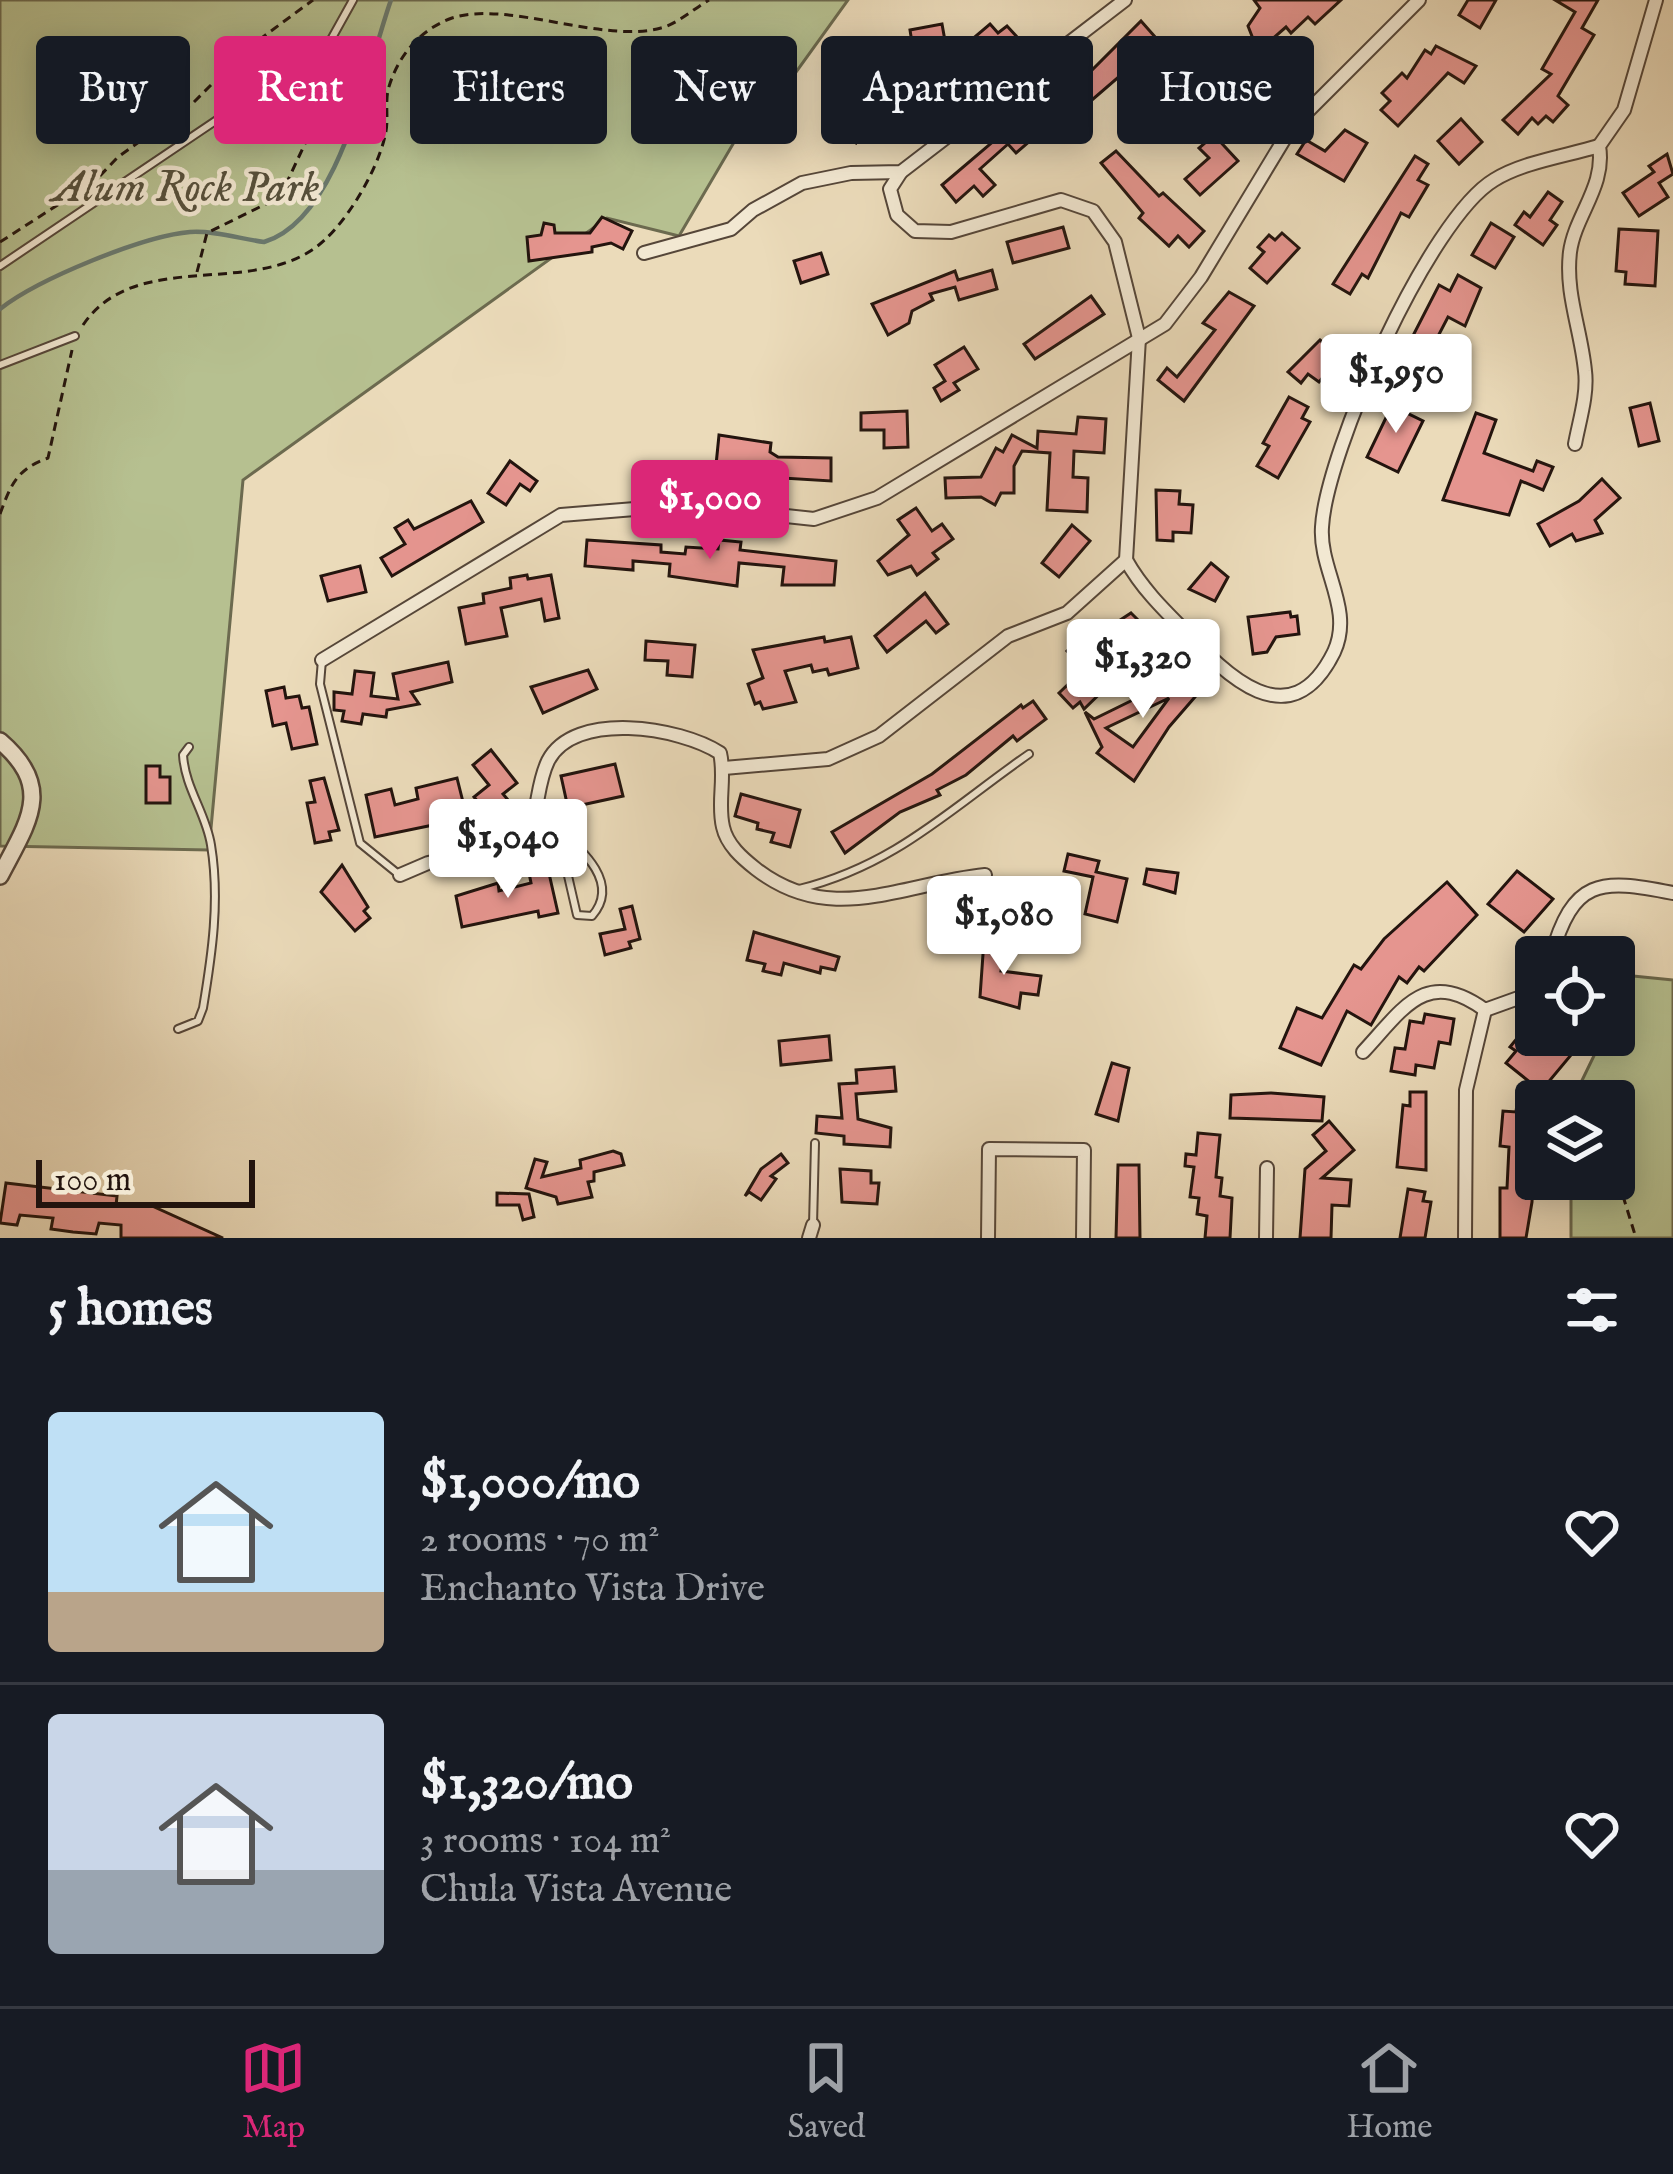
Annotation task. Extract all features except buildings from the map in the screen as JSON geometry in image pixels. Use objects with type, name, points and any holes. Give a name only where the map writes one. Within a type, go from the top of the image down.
[{"type":"street","points":[[1125,0],[901,172],[890,189],[892,205],[915,231],[951,232],[1061,200],[1093,211],[1115,242],[1138,338],[1126,560],[1149,594],[1238,685],[1271,695],[1304,687],[1334,651],[1340,629],[1322,527],[1346,436],[1389,332],[1432,254],[1466,206],[1494,179],[1599,146],[1624,110],[1656,0]]},
{"type":"street","points":[[322,660],[561,515],[684,505],[814,519],[850,510],[1165,324],[1202,277],[1291,128],[1419,0]]},
{"type":"street","points":[[1575,445],[1586,375],[1567,283],[1571,244],[1601,161],[1599,146]]},
{"type":"street","points":[[644,254],[731,230],[753,210],[802,183],[851,173],[901,172]]},
{"type":"street","points":[[724,768],[828,759],[879,736],[1009,636],[1067,613],[1126,560]]},
{"type":"street","points":[[400,875],[428,863],[524,842],[538,808],[547,762],[567,737],[587,727],[704,742],[720,753],[722,825],[728,839],[742,858],[806,900],[855,900],[927,881],[985,875]]},
{"type":"street","points":[[0,741],[26,763],[33,796],[30,817],[0,876]]},
{"type":"street","points":[[1557,936],[1561,921],[1584,892],[1610,883],[1673,893]]},
{"type":"street","points":[[1363,1052],[1408,1006],[1440,987],[1459,991],[1485,1010]]},
{"type":"street","points":[[1485,1010],[1515,999]]},
{"type":"street","points":[[1465,1238],[1466,1090],[1485,1010]]},
{"type":"street","points":[[988,1238],[989,1149],[1084,1150],[1083,1238]]},
{"type":"street","points":[[1266,1238],[1267,1168]]},
{"type":"lane","points":[[333,36],[353,0]]},
{"type":"lane","points":[[0,266],[214,122]]},
{"type":"lane","points":[[0,364],[75,336]]},
{"type":"lane","points":[[322,660],[320,685],[360,843],[400,875]]},
{"type":"lane","points":[[178,1029],[198,1021],[215,924],[211,845],[184,777],[183,754],[189,747]]},
{"type":"lane","points":[[790,891],[858,872],[888,855],[943,823],[1029,754]]},
{"type":"lane","points":[[538,808],[593,862],[603,887],[602,904],[592,916],[577,915],[557,827]]},
{"type":"lane","points":[[811,1231],[815,1143]]},
{"type":"path","points":[[0,242],[95,181],[118,157],[192,104],[248,48],[313,0]]},
{"type":"path","points":[[0,514],[12,480],[26,466],[48,458],[75,336],[104,302],[149,284],[196,274],[262,271],[313,250],[351,206],[386,137],[388,90],[410,42],[454,16],[661,28],[709,0]]},
{"type":"path","points":[[196,274],[204,238],[280,197],[304,144]]},
{"type":"path","points":[[1624,1200],[1636,1238]]},
{"type":"green space","name":"Alum Rock Park","points":[[0,0],[848,0],[797,71],[797,36],[631,36],[631,144],[733,144],[679,236],[607,218],[243,480],[209,850],[0,846]]},
{"type":"green space","points":[[1635,976],[1673,980],[1673,1238],[1571,1238],[1571,1200],[1635,1200],[1635,1080],[1582,1080],[1594,1056],[1635,1056]]},
{"type":"waterway","points":[[0,309],[64,273],[170,235],[217,233],[264,242],[290,228],[312,204],[347,139],[391,0]]}]
